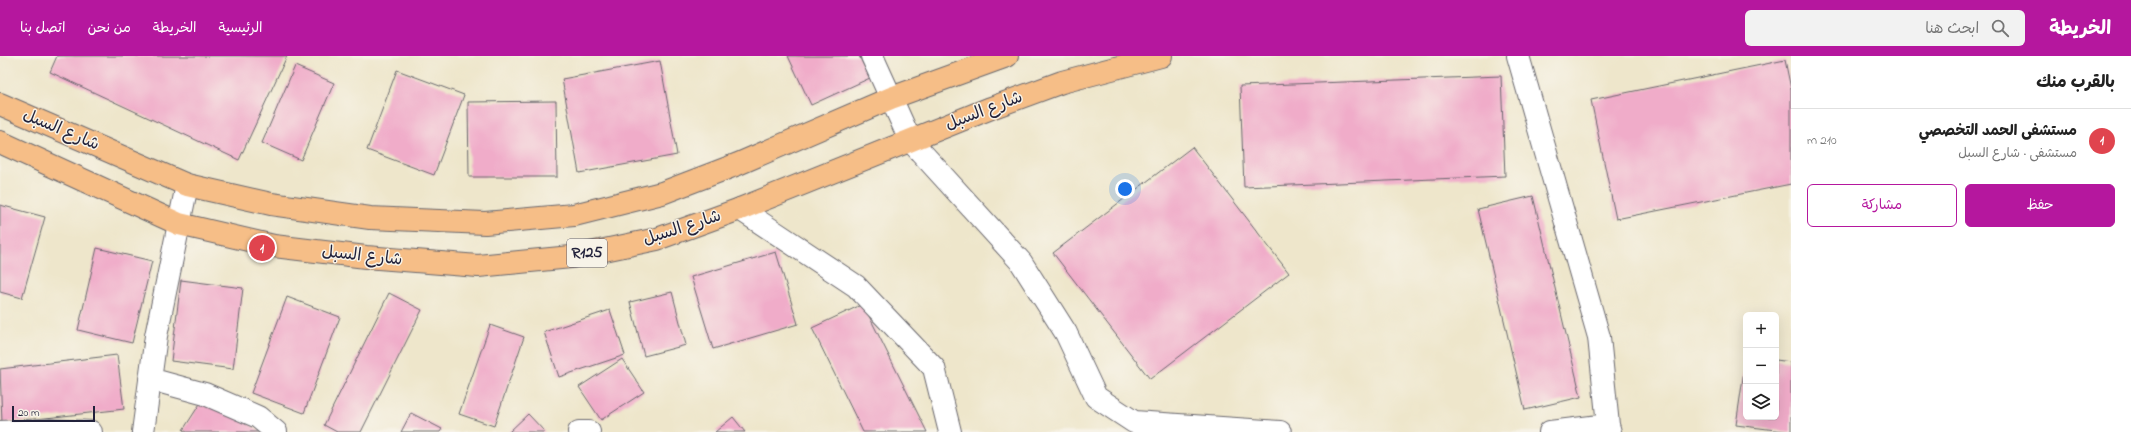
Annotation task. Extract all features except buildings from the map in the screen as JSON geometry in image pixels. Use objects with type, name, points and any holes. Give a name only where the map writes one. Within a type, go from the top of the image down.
[{"type":"main road","name":"شارع السبل","points":[[0,104],[188,185],[271,204],[370,218],[485,223],[574,215],[662,193],[738,164],[891,98],[989,61],[1007,56]]},
{"type":"main road","name":"شارع السبل","points":[[0,142],[179,224],[274,246],[366,257],[478,266],[571,257],[657,239],[740,209],[910,140],[1062,82],[1161,56]]},
{"type":"street","points":[[872,56],[910,140],[1021,262],[1066,333],[1096,397],[1134,422],[1280,432]]},
{"type":"street","points":[[1518,56],[1599,337],[1609,429],[1550,432]]},
{"type":"street","points":[[143,432],[156,336],[188,185]]},
{"type":"street","points":[[740,209],[856,286],[934,368],[950,432]]},
{"type":"street","points":[[150,379],[205,394],[258,417],[276,432]]},
{"type":"street","points":[[0,432],[50,430],[91,432]]},
{"type":"street","points":[[579,432],[589,432]]},
{"type":"place","name":"مستشفى الحمد التخصصي","points":[[262,248]]}]
